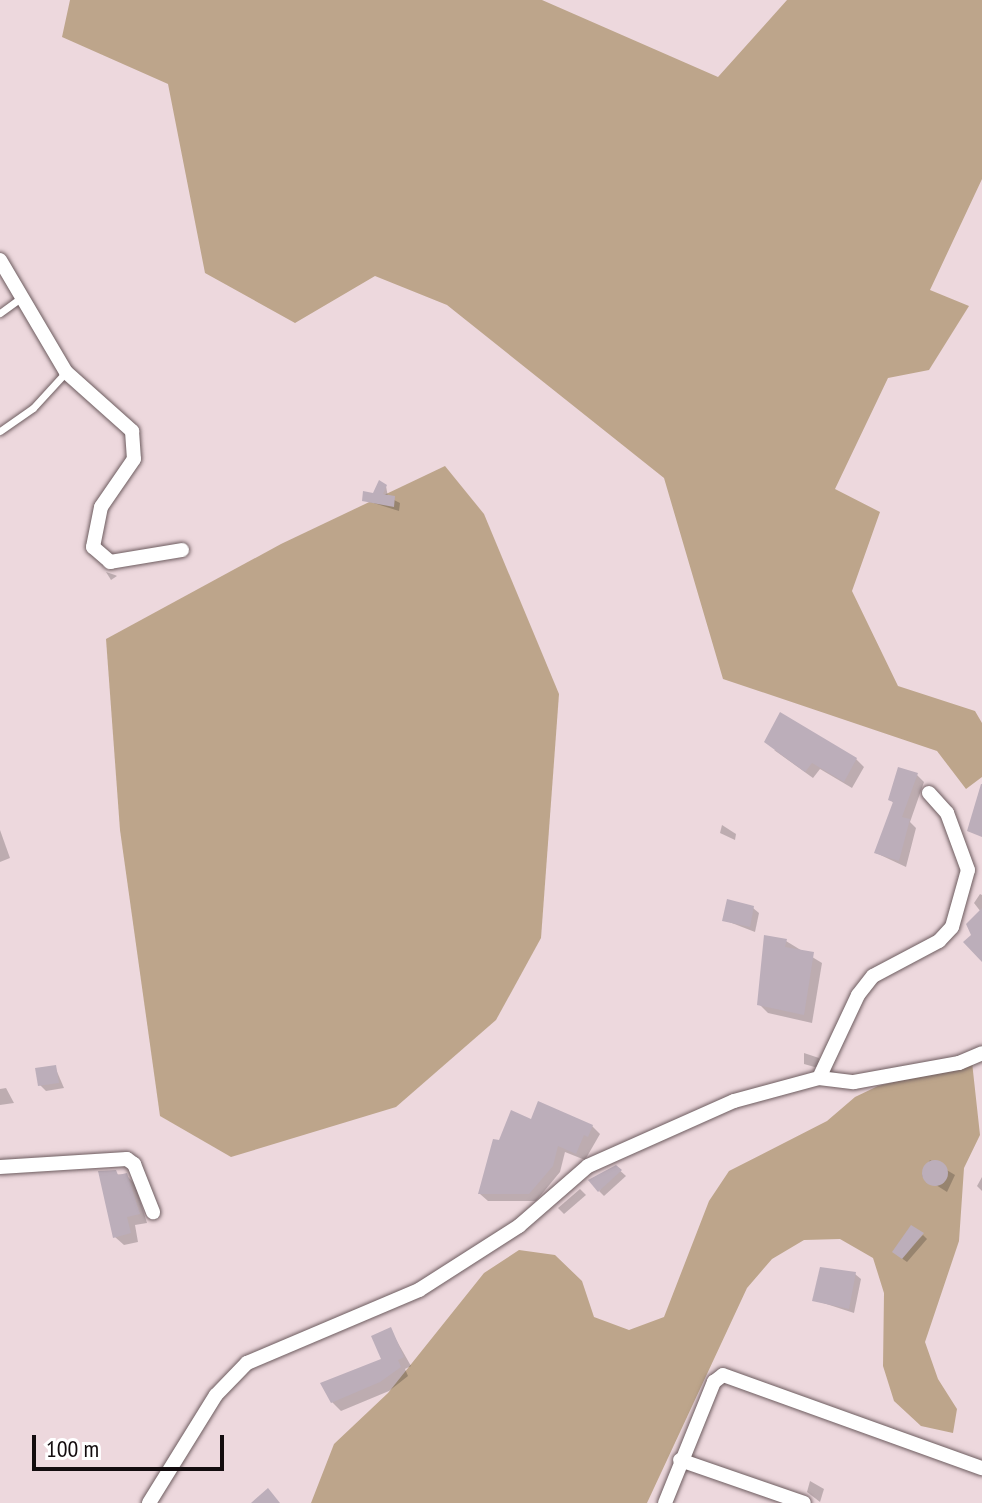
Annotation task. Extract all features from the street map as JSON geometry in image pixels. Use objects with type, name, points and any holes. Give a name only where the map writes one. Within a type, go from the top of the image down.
[{"type":"street","points":[[0,260],[24,296],[66,372],[132,431],[136,445],[134,459],[95,522],[93,547],[110,562],[182,550]]},
{"type":"street","points":[[819,1078],[858,995],[873,976],[939,941],[952,927],[968,870],[947,813],[929,793]]},
{"type":"street","points":[[149,1503],[216,1395],[247,1363],[419,1290],[519,1226],[588,1166],[734,1101],[819,1078],[854,1082],[959,1063],[982,1053]]},
{"type":"street","points":[[0,1167],[127,1159],[134,1164],[153,1212]]},
{"type":"street","points":[[665,1503],[714,1382],[723,1375],[982,1468]]},
{"type":"street","points":[[680,1460],[804,1503]]},
{"type":"lane","points":[[0,313],[24,296]]},
{"type":"lane","points":[[0,431],[33,408],[66,372]]},
{"type":"shaded area","points":[[70,0],[542,0],[718,77],[787,0],[982,0],[982,179],[930,290],[969,306],[929,370],[888,378],[835,489],[880,512],[852,591],[898,686],[975,711],[982,723],[982,777],[966,789],[937,751],[723,679],[664,478],[447,305],[375,276],[295,323],[205,273],[168,84],[62,37]]},
{"type":"shaded area","points":[[445,466],[484,514],[559,694],[541,938],[496,1020],[396,1107],[231,1157],[160,1116],[120,830],[106,639],[281,544]]},
{"type":"shaded area","points":[[972,1062],[980,1135],[964,1168],[959,1241],[925,1342],[938,1379],[957,1409],[953,1433],[921,1426],[894,1401],[883,1366],[884,1293],[873,1258],[840,1239],[804,1240],[772,1259],[747,1288],[647,1503],[311,1503],[334,1444],[388,1393],[484,1273],[519,1250],[555,1255],[582,1281],[594,1317],[629,1330],[664,1317],[709,1201],[729,1171],[827,1121],[855,1097],[878,1086]]},
{"type":"building","points":[[379,480],[387,485],[383,494],[395,496],[394,507],[362,501],[363,491],[373,493]]},
{"type":"building","points":[[780,712],[857,758],[844,782],[812,763],[805,772],[764,742]]},
{"type":"building","points":[[898,767],[918,773],[902,817],[910,819],[899,861],[874,853],[893,802],[888,800]]},
{"type":"building","points":[[982,784],[982,837],[967,831]]},
{"type":"building","points":[[727,899],[754,906],[750,927],[722,921]]},
{"type":"building","points":[[982,908],[982,962],[963,942],[971,935],[966,924]]},
{"type":"building","points":[[764,935],[787,939],[785,947],[814,952],[804,1015],[757,1005]]},
{"type":"building","points":[[56,1065],[59,1083],[38,1086],[35,1068]]},
{"type":"building","points":[[538,1101],[593,1125],[588,1137],[584,1135],[576,1154],[558,1146],[553,1166],[529,1194],[478,1194],[493,1139],[499,1140],[511,1110],[531,1119]]},
{"type":"building","points":[[935,1160],[944,1164],[948,1173],[944,1182],[935,1186],[926,1182],[922,1173],[926,1164]]},
{"type":"building","points":[[616,1165],[622,1170],[598,1192],[588,1180]]},
{"type":"building","points":[[116,1170],[118,1175],[127,1173],[140,1214],[127,1217],[131,1233],[113,1238],[98,1171]]},
{"type":"building","points":[[911,1225],[924,1233],[902,1259],[892,1252]]},
{"type":"building","points":[[820,1267],[856,1272],[849,1309],[812,1301]]},
{"type":"building","points":[[391,1327],[404,1357],[398,1360],[401,1367],[380,1382],[331,1403],[320,1383],[381,1359],[371,1336]]},
{"type":"building","points":[[268,1488],[280,1503],[251,1503]]}]
